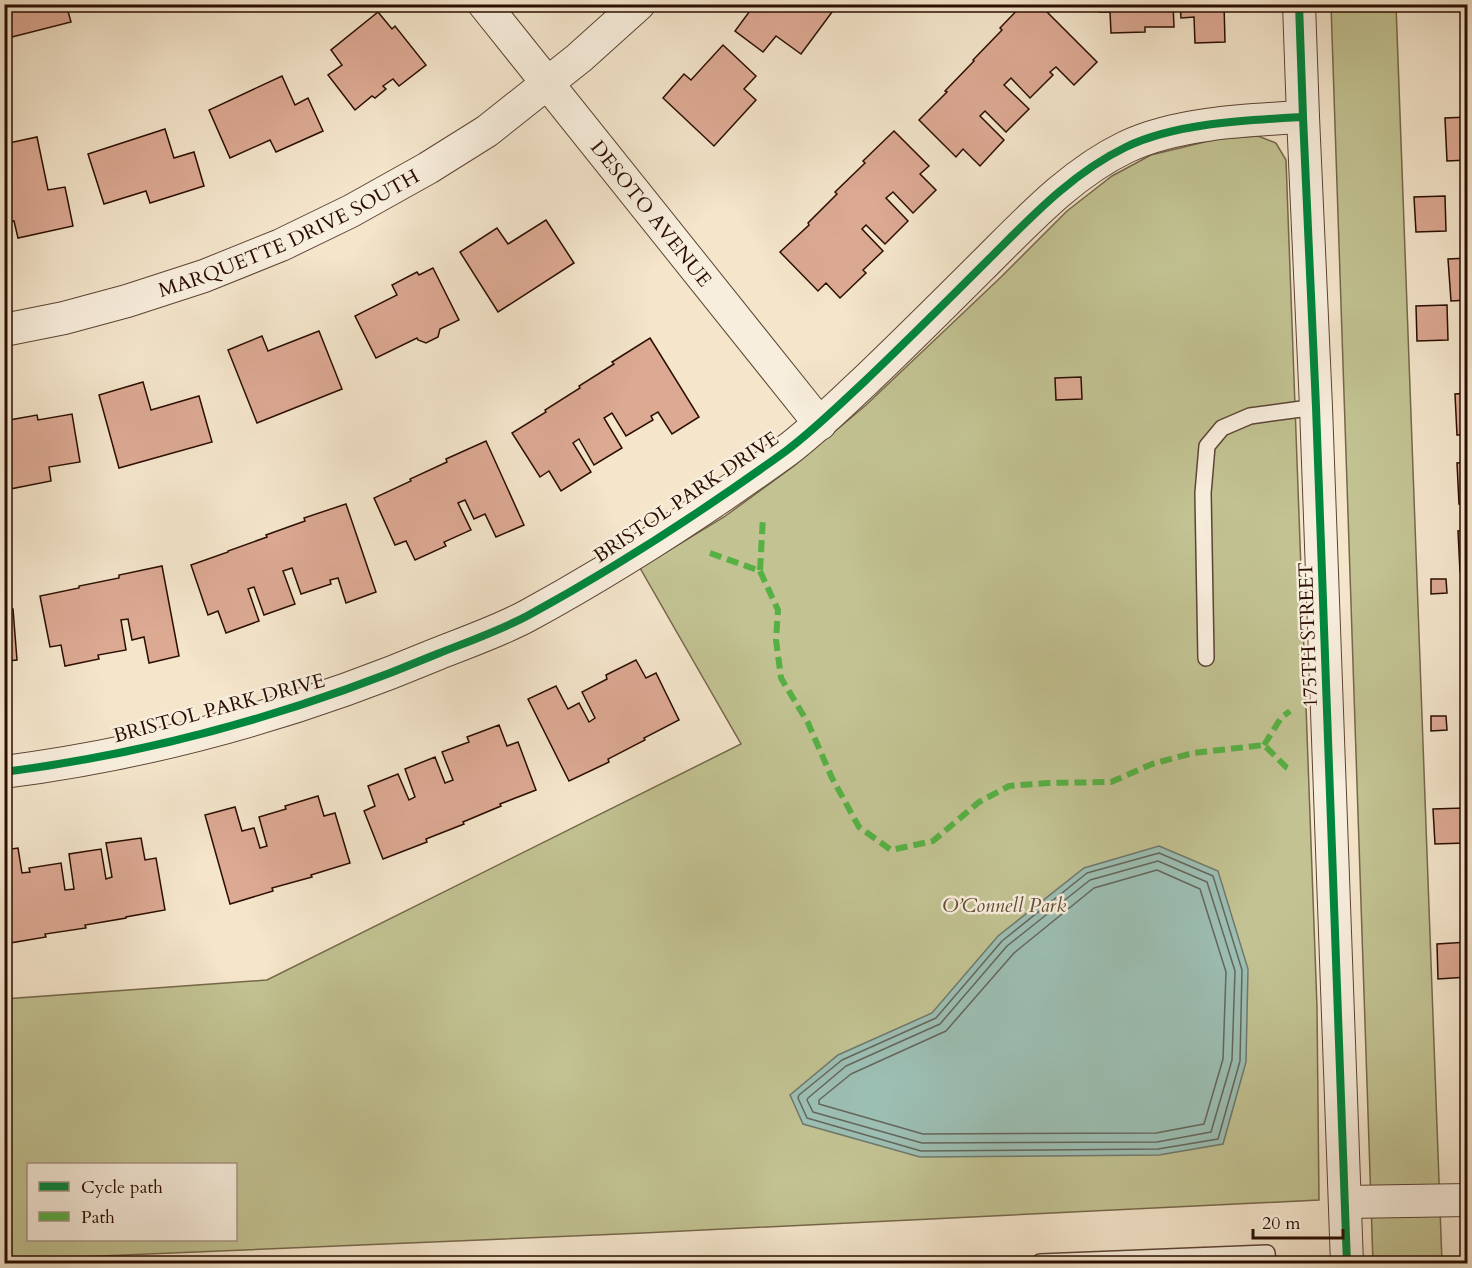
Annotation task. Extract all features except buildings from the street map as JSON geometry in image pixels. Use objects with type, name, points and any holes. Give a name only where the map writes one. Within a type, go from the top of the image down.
[{"type":"street","name":"DESOTO AVENUE","points":[[484,4],[819,424]]},
{"type":"street","name":"MARQUETTE DRIVE SOUTH","points":[[4,330],[64,318],[127,301],[204,276],[281,245],[351,211],[428,168],[487,130],[579,58],[639,4]]},
{"type":"street","name":"175TH STREET","points":[[1299,4],[1347,1263]]},
{"type":"street","name":"BRISTOL PARK DRIVE","points":[[4,772],[41,768],[115,754],[188,738],[258,718],[332,695],[404,668],[523,618],[645,548],[788,450],[900,348],[1024,224],[1081,173],[1129,145],[1173,132],[1209,124],[1303,117]]},
{"type":"street","points":[[1346,1202],[1467,1200]]},
{"type":"lane","points":[[1206,658],[1203,493],[1207,446],[1222,428],[1250,416],[1316,407]]},
{"type":"lane","points":[[1040,1262],[1267,1253],[1268,1263]]},
{"type":"green space","points":[[1331,5],[1396,5],[1442,1263],[1373,1263]]},
{"type":"green space","name":"O’Connell Park","points":[[1258,136],[1276,143],[1286,160],[1317,1007],[1319,1200],[643,1233],[5,1260],[4,999],[267,980],[741,744],[640,568],[724,517],[794,466],[866,405],[1067,211],[1112,176],[1151,155],[1217,139]]},
{"type":"water","points":[[1159,846],[1218,871],[1248,969],[1246,1062],[1223,1144],[1159,1155],[920,1157],[803,1124],[790,1095],[838,1055],[932,1013],[998,936],[1084,868]]},
{"type":"marked path","points":[[710,553],[760,571],[763,517]]},
{"type":"marked path","points":[[760,571],[778,610],[776,640],[781,678],[808,723],[832,778],[859,827],[891,850],[933,841],[979,802],[1009,786],[1111,782],[1152,764],[1193,753],[1264,745],[1292,770]]},
{"type":"marked path","points":[[1264,745],[1281,718],[1290,711]]},
{"type":"cycle path","points":[[1299,4],[1347,1264]]},
{"type":"cycle path","points":[[4,772],[115,754],[225,728],[385,675],[516,621],[594,578],[659,538],[786,451],[881,366],[1039,210],[1107,157],[1146,139],[1189,128],[1236,121],[1303,117]]}]
